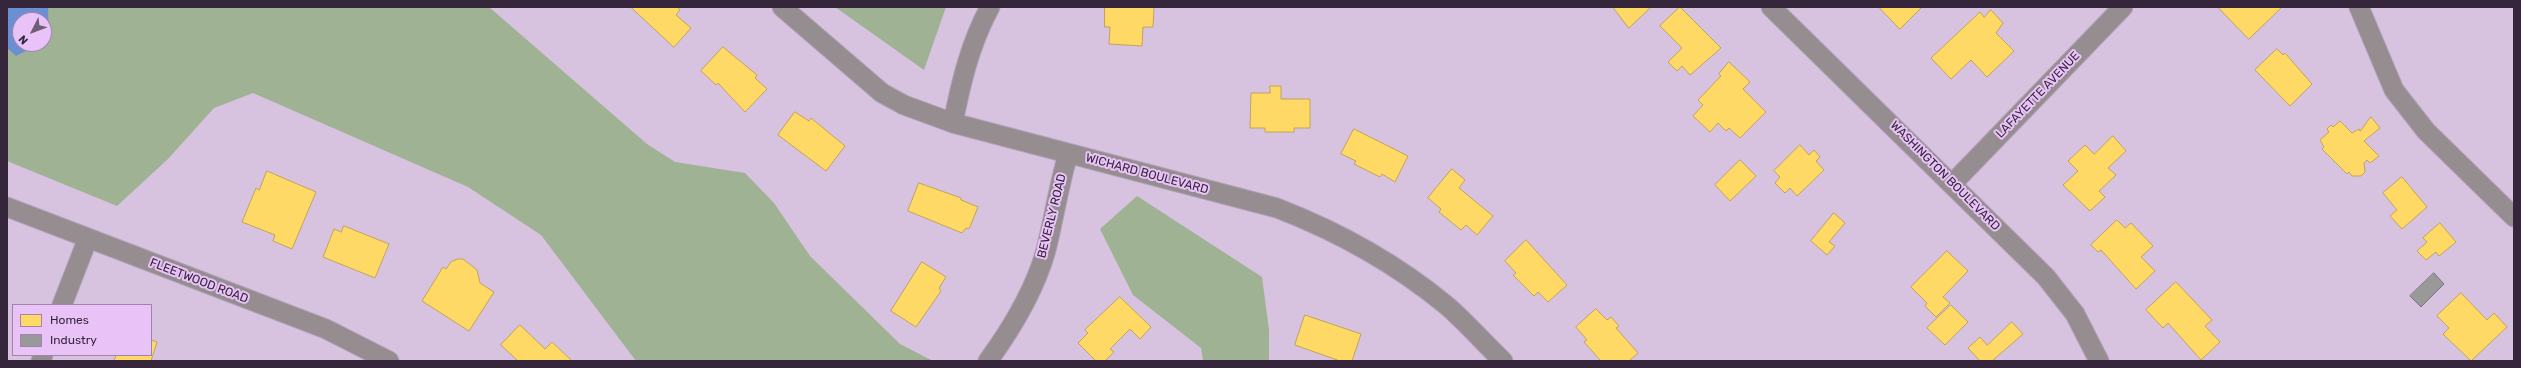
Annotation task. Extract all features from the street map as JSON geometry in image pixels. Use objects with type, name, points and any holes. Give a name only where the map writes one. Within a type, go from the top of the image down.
[{"type":"street","name":"WICHARD BOULEVARD","points":[[782,7],[882,93],[904,105],[953,123],[1068,154],[1131,168],[1269,206],[1324,226],[1380,257],[1446,306],[1503,361]]},
{"type":"street","points":[[953,123],[964,69],[980,27],[990,7]]},
{"type":"street","name":"WASHINGTON BOULEVARD","points":[[1771,7],[1953,183],[2046,277],[2075,314],[2099,361]]},
{"type":"street","name":"LAFAYETTE AVENUE","points":[[1953,183],[2124,7]]},
{"type":"street","points":[[2359,7],[2394,90],[2426,131],[2514,217]]},
{"type":"street","name":"BEVERLY ROAD","points":[[988,361],[1016,320],[1033,284],[1045,250],[1068,154]]},
{"type":"street","name":"FLEETWOOD ROAD","points":[[7,207],[326,329],[390,361]]},
{"type":"street","points":[[62,304],[88,238]]},
{"type":"green space","points":[[7,7],[489,7],[647,144],[675,162],[745,173],[774,203],[810,256],[900,344],[933,361],[636,361],[541,235],[468,187],[253,93],[214,108],[168,159],[117,206],[7,161]]},
{"type":"green space","points":[[835,7],[946,7],[924,70]]},
{"type":"green space","points":[[1137,196],[1262,277],[1269,330],[1269,361],[1203,361],[1201,348],[1133,295],[1100,229]]},
{"type":"water","points":[[7,7],[48,7],[48,12],[12,12],[12,52],[24,52],[16,56],[7,48]]},
{"type":"building: Homes","points":[[631,7],[677,7],[680,10],[676,15],[691,28],[674,47]]},
{"type":"building: Homes","points":[[1105,7],[1154,7],[1153,27],[1143,27],[1142,46],[1109,44],[1110,27],[1105,27]]},
{"type":"building: Homes","points":[[1613,7],[1651,7],[1629,28]]},
{"type":"building: Homes","points":[[1680,7],[1721,48],[1690,75],[1682,66],[1677,71],[1668,62],[1682,48],[1660,26]]},
{"type":"building: Homes","points":[[1879,7],[1922,7],[1900,29]]},
{"type":"building: Homes","points":[[2218,7],[2282,7],[2249,39]]},
{"type":"building: Homes","points":[[1991,10],[2003,23],[1996,33],[2014,51],[1987,77],[1971,60],[1951,79],[1931,58],[1980,12],[1984,17]]},
{"type":"building: Homes","points":[[723,47],[757,75],[755,78],[767,89],[745,112],[718,83],[716,85],[701,71]]},
{"type":"building: Homes","points":[[2277,49],[2283,55],[2285,53],[2312,84],[2290,106],[2255,70]]},
{"type":"building: Homes","points":[[1729,62],[1750,82],[1743,89],[1766,112],[1740,138],[1729,128],[1726,131],[1718,123],[1710,132],[1693,116],[1703,105],[1698,100],[1721,76],[1719,74]]},
{"type":"building: Homes","points":[[1270,86],[1281,86],[1281,99],[1310,99],[1310,128],[1294,128],[1294,132],[1265,132],[1265,128],[1250,128],[1251,93],[1270,93]]},
{"type":"building: Homes","points":[[795,112],[809,121],[811,118],[845,146],[826,171],[778,135]]},
{"type":"building: Homes","points":[[2371,117],[2380,128],[2364,141],[2379,156],[2370,163],[2367,160],[2364,163],[2365,172],[2361,176],[2352,176],[2349,172],[2347,174],[2322,149],[2324,147],[2320,140],[2329,132],[2327,129],[2331,125],[2333,127],[2340,121],[2352,133],[2359,129],[2360,131]]},
{"type":"building: Homes","points":[[1354,129],[1408,156],[1395,182],[1382,174],[1380,177],[1354,164],[1356,161],[1341,154]]},
{"type":"building: Homes","points":[[2113,136],[2126,151],[2108,168],[2116,175],[2099,191],[2105,197],[2090,211],[2063,185],[2078,171],[2068,161],[2085,145],[2094,154]]},
{"type":"building: Homes","points":[[1800,145],[1809,155],[1814,150],[1820,157],[1816,161],[1824,170],[1797,196],[1790,188],[1785,193],[1775,183],[1780,177],[1774,171]]},
{"type":"building: Homes","points":[[1740,160],[1756,176],[1730,201],[1715,185]]},
{"type":"building: Homes","points":[[1452,169],[1465,180],[1459,188],[1493,216],[1477,235],[1466,225],[1461,230],[1439,212],[1441,209],[1428,198]]},
{"type":"building: Homes","points":[[267,171],[316,192],[292,249],[273,241],[275,235],[242,222],[256,188],[259,190]]},
{"type":"building: Homes","points":[[2402,177],[2427,207],[2402,229],[2390,216],[2397,210],[2383,193]]},
{"type":"building: Homes","points":[[919,183],[961,198],[961,200],[978,207],[969,229],[966,228],[962,233],[908,211]]},
{"type":"building: Homes","points":[[1834,213],[1845,223],[1829,242],[1835,246],[1827,255],[1811,241]]},
{"type":"building: Homes","points":[[2117,220],[2125,228],[2131,223],[2153,246],[2141,257],[2155,271],[2136,289],[2101,250],[2098,252],[2091,245]]},
{"type":"building: Homes","points":[[2440,223],[2456,242],[2439,256],[2436,252],[2426,260],[2417,251],[2427,242],[2423,238]]},
{"type":"building: Homes","points":[[344,226],[389,244],[375,278],[323,257],[334,229],[341,232]]},
{"type":"building: Homes","points":[[1526,240],[1567,285],[1548,302],[1538,292],[1534,296],[1513,275],[1516,273],[1505,261]]},
{"type":"building: Homes","points":[[1947,251],[1968,271],[1943,297],[1950,303],[1936,317],[1925,306],[1927,303],[1911,287]]},
{"type":"building: Homes","points":[[458,259],[463,259],[477,270],[480,283],[494,292],[469,331],[422,301],[443,267],[446,269],[451,262]]},
{"type":"building: Homes","points":[[922,262],[946,277],[939,288],[941,291],[916,327],[891,311]]},
{"type":"building: Homes","points":[[2176,282],[2212,320],[2205,326],[2220,342],[2201,360],[2168,323],[2163,328],[2146,310]]},
{"type":"building: Homes","points":[[2461,293],[2487,320],[2494,313],[2507,327],[2471,361],[2443,334],[2449,328],[2437,316]]},
{"type":"building: Homes","points":[[1120,297],[1151,327],[1140,339],[1130,329],[1110,349],[1114,352],[1105,361],[1096,361],[1078,343],[1088,333],[1085,330]]},
{"type":"building: Homes","points":[[1951,305],[1968,322],[1945,345],[1927,328]]},
{"type":"building: Homes","points":[[1596,309],[1607,320],[1611,317],[1619,326],[1616,328],[1638,353],[1629,361],[1601,361],[1584,342],[1587,340],[1576,327]]},
{"type":"building: Homes","points":[[1305,315],[1361,334],[1352,361],[1340,361],[1295,345]]},
{"type":"building: Homes","points":[[2012,322],[2023,334],[1992,361],[1980,361],[1968,348],[1980,337],[1987,345]]},
{"type":"building: Homes","points":[[520,325],[545,349],[552,342],[572,361],[518,361],[501,345]]},
{"type":"building: Homes","points":[[152,340],[157,342],[151,361],[114,361],[116,356],[152,356]]},
{"type":"building: Industry","points":[[2434,273],[2444,284],[2421,307],[2410,296]]}]
